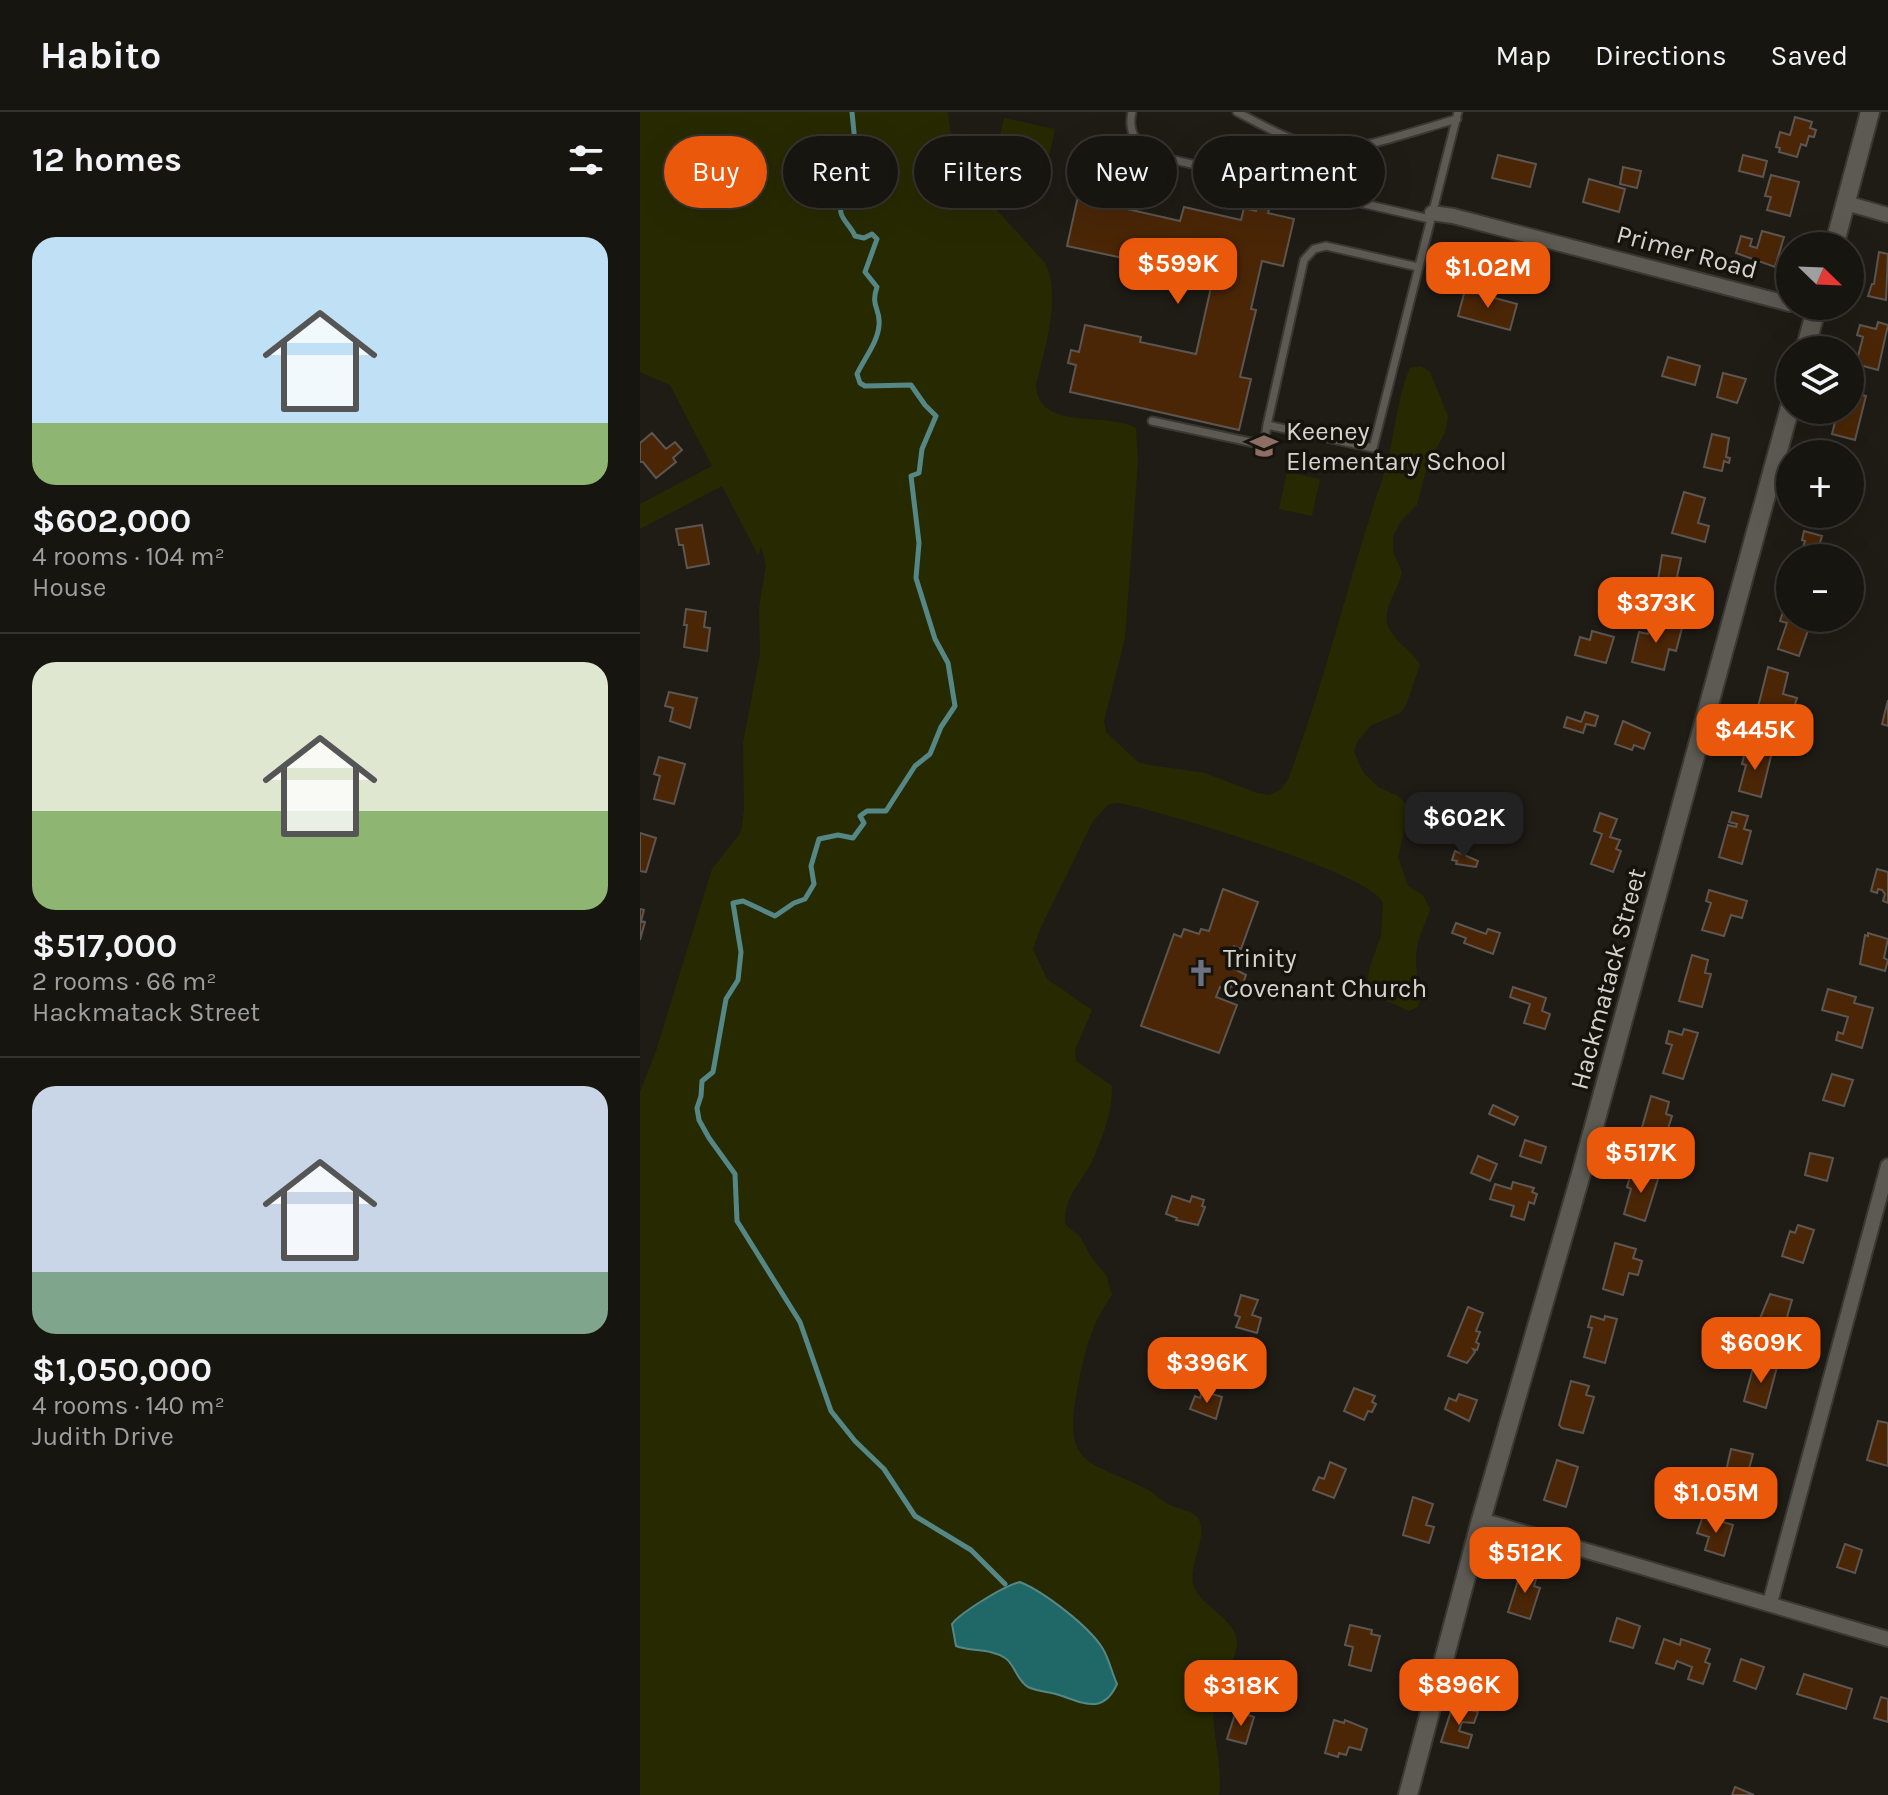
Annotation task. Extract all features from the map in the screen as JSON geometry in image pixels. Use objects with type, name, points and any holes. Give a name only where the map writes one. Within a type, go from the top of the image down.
[{"type":"street","points":[[1838,232],[1870,112]]},
{"type":"street","points":[[1846,203],[1888,215]]},
{"type":"street","name":"Primer Road","points":[[1431,216],[1454,216],[1776,300]]},
{"type":"street","name":"Hackmatack Street","points":[[1408,1795],[1481,1520],[1581,1174],[1785,424]]},
{"type":"street","points":[[1770,1603],[1888,1166]]},
{"type":"street","points":[[1481,1520],[1888,1639]]},
{"type":"lane","points":[[1132,112],[1132,134],[1138,144],[1157,156],[1193,164]]},
{"type":"lane","points":[[1237,112],[1288,136]]},
{"type":"lane","points":[[1385,138],[1457,115]]},
{"type":"lane","points":[[1267,425],[1373,448],[1457,115]]},
{"type":"lane","points":[[1385,206],[1431,216]]},
{"type":"lane","points":[[1152,421],[1264,445],[1304,260],[1314,249],[1326,246],[1418,267]]},
{"type":"green space","points":[[640,112],[948,112],[951,136],[914,136],[914,208],[997,210],[1045,263],[1050,276],[1050,324],[1036,385],[1040,400],[1048,409],[1061,415],[1123,423],[1136,428],[1138,461],[1125,638],[1104,721],[1106,732],[1138,762],[1205,773],[1269,795],[1287,782],[1313,707],[1386,466],[1410,368],[1421,366],[1430,372],[1448,416],[1445,433],[1428,463],[1417,505],[1401,521],[1393,536],[1393,552],[1402,572],[1388,609],[1387,622],[1393,635],[1420,665],[1406,705],[1400,713],[1370,726],[1357,742],[1354,752],[1363,772],[1378,787],[1398,796],[1406,804],[1408,815],[1398,857],[1408,886],[1423,895],[1430,909],[1416,955],[1418,1007],[1409,1011],[1365,991],[1381,936],[1383,903],[1371,891],[1306,860],[1119,803],[1109,804],[1093,821],[1033,949],[1047,979],[1092,1010],[1075,1050],[1076,1061],[1112,1086],[1104,1131],[1090,1166],[1071,1196],[1066,1213],[1065,1224],[1081,1238],[1106,1275],[1112,1295],[1098,1318],[1085,1353],[1073,1417],[1074,1436],[1087,1460],[1150,1491],[1167,1504],[1191,1512],[1201,1524],[1192,1579],[1194,1587],[1231,1627],[1237,1643],[1234,1656],[1217,1686],[1213,1705],[1220,1770],[1219,1795],[640,1795],[640,1092],[656,1051],[712,869],[741,832],[744,810],[743,743],[760,654],[759,609],[766,565],[761,546],[758,555],[722,486],[640,529],[640,504],[712,466],[670,385],[640,372]],"holes":[[[1009,1584],[1029,1586],[1095,1638],[1105,1652],[1117,1684],[1081,1704],[1016,1676],[1009,1660],[994,1652],[966,1609],[987,1601]]]},
{"type":"green space","points":[[1004,118],[1055,129],[1051,148],[1051,136],[1000,136]]},
{"type":"green space","points":[[1287,472],[1320,479],[1312,516],[1279,509]]},
{"type":"water","points":[[1020,1582],[1065,1611],[1088,1630],[1103,1649],[1117,1684],[1106,1700],[1085,1703],[1031,1688],[1024,1684],[1005,1658],[956,1646],[952,1624],[957,1619],[994,1594]]},
{"type":"building","points":[[1795,117],[1812,122],[1810,128],[1816,130],[1814,137],[1809,136],[1806,146],[1801,144],[1797,157],[1779,152],[1780,148],[1776,147],[1780,132],[1790,135]]},
{"type":"building","points":[[1498,155],[1536,164],[1530,187],[1492,178]]},
{"type":"building","points":[[1743,155],[1767,161],[1763,177],[1739,171]]},
{"type":"building","points":[[1623,167],[1641,171],[1637,188],[1620,184]]},
{"type":"building","points":[[1771,175],[1799,182],[1790,216],[1767,210],[1771,197],[1765,196]]},
{"type":"building","points":[[1589,179],[1625,189],[1619,212],[1583,202]]},
{"type":"building","points":[[1184,207],[1241,220],[1244,208],[1256,211],[1257,208],[1269,208],[1268,213],[1294,219],[1283,266],[1262,261],[1251,309],[1256,310],[1240,377],[1251,379],[1239,430],[1070,392],[1076,365],[1068,363],[1071,350],[1079,352],[1085,325],[1141,337],[1140,342],[1196,354],[1214,274],[1189,268],[1188,272],[1067,246],[1075,208],[1127,208],[1180,221]]},
{"type":"building","points":[[1762,231],[1776,235],[1775,267],[1736,253],[1741,236],[1752,239],[1750,246],[1757,248]]},
{"type":"building","points":[[1879,252],[1888,254],[1886,300],[1868,296],[1874,284]]},
{"type":"building","points":[[1465,290],[1517,304],[1510,330],[1458,316]]},
{"type":"building","points":[[1878,322],[1888,325],[1878,370],[1864,366],[1864,336],[1857,335],[1860,325],[1876,329]]},
{"type":"building","points":[[1668,357],[1700,366],[1695,385],[1662,376]]},
{"type":"building","points":[[1723,373],[1746,379],[1737,403],[1717,397]]},
{"type":"building","points":[[1834,424],[1859,424],[1855,440],[1832,434]]},
{"type":"building","points":[[652,433],[666,449],[675,442],[682,450],[673,458],[676,462],[656,478],[640,462],[640,443]]},
{"type":"building","points":[[1712,434],[1729,438],[1726,457],[1730,458],[1729,463],[1724,461],[1722,471],[1704,467]]},
{"type":"building","points":[[1684,492],[1705,498],[1698,523],[1709,526],[1705,542],[1672,533]]},
{"type":"building","points":[[702,525],[709,564],[687,568],[676,529]]},
{"type":"building","points":[[1804,531],[1822,536],[1820,544],[1804,544]]},
{"type":"building","points":[[1662,555],[1681,558],[1677,577],[1684,579],[1678,602],[1658,598]]},
{"type":"building","points":[[686,609],[706,612],[704,627],[710,628],[707,651],[684,647]]},
{"type":"building","points":[[1652,620],[1682,628],[1676,651],[1669,649],[1664,670],[1632,662],[1639,632],[1648,634]]},
{"type":"building","points":[[1592,631],[1614,637],[1606,663],[1575,655],[1580,637],[1590,640]]},
{"type":"building","points":[[1784,632],[1807,632],[1799,656],[1778,649]]},
{"type":"building","points":[[1768,667],[1788,673],[1783,694],[1797,698],[1787,730],[1755,719]]},
{"type":"building","points":[[669,692],[697,698],[690,728],[670,721],[673,708],[665,706]]},
{"type":"building","points":[[1888,700],[1888,726],[1882,724]]},
{"type":"building","points":[[1585,712],[1598,716],[1595,726],[1586,724],[1583,733],[1564,727],[1567,717],[1581,722]]},
{"type":"building","points":[[1623,721],[1650,733],[1644,749],[1634,745],[1632,750],[1615,744]]},
{"type":"building","points":[[1759,749],[1772,752],[1761,797],[1739,791],[1746,765],[1742,764],[1745,752],[1758,755]]},
{"type":"building","points":[[659,757],[685,764],[674,804],[654,799],[660,776],[654,774]]},
{"type":"building","points":[[1732,812],[1748,816],[1744,829],[1751,831],[1742,864],[1719,857],[1728,825],[1736,827],[1737,824],[1729,822]]},
{"type":"building","points":[[1600,813],[1617,819],[1610,837],[1620,840],[1616,849],[1621,851],[1613,872],[1591,864],[1602,834],[1594,831]]},
{"type":"building","points":[[640,833],[656,838],[646,872],[640,871]]},
{"type":"building","points":[[1455,851],[1478,861],[1476,867],[1456,864],[1457,861],[1452,860]]},
{"type":"building","points":[[1877,869],[1888,872],[1888,903],[1883,901],[1885,894],[1882,890],[1878,889],[1877,893],[1871,891]]},
{"type":"building","name":"Trinity Covenant Church","points":[[1223,889],[1258,902],[1241,949],[1234,946],[1227,965],[1246,975],[1241,989],[1220,987],[1216,997],[1237,1005],[1219,1053],[1141,1026],[1174,934],[1181,937],[1184,929],[1199,934],[1201,929],[1209,931]]},
{"type":"building","points":[[1709,890],[1747,901],[1742,918],[1731,915],[1724,936],[1702,930],[1711,903],[1706,901]]},
{"type":"building","points":[[640,909],[644,910],[641,921],[645,922],[640,940]]},
{"type":"building","points":[[1456,923],[1486,934],[1488,929],[1500,933],[1493,954],[1464,943],[1466,938],[1452,933]]},
{"type":"building","points":[[1868,933],[1888,939],[1885,971],[1860,964],[1865,935],[1868,936]]},
{"type":"building","points":[[1692,955],[1708,960],[1705,973],[1711,974],[1702,1007],[1679,1001]]},
{"type":"building","points":[[1513,987],[1546,998],[1542,1011],[1550,1014],[1545,1029],[1524,1023],[1530,1004],[1510,997]]},
{"type":"building","points":[[1828,989],[1856,997],[1854,1003],[1873,1008],[1862,1048],[1836,1040],[1838,1032],[1843,1034],[1848,1017],[1822,1010]]},
{"type":"building","points":[[1684,1029],[1698,1033],[1683,1079],[1663,1073],[1672,1045],[1666,1043],[1669,1031],[1682,1035]]},
{"type":"building","points":[[1832,1074],[1853,1080],[1844,1106],[1823,1100]]},
{"type":"building","points":[[1651,1096],[1669,1102],[1666,1114],[1672,1116],[1662,1148],[1638,1141]]},
{"type":"building","points":[[1493,1105],[1518,1117],[1514,1125],[1489,1114]]},
{"type":"building","points":[[1525,1140],[1546,1147],[1541,1163],[1520,1156]]},
{"type":"building","points":[[1810,1153],[1833,1158],[1827,1181],[1805,1175]]},
{"type":"building","points":[[1478,1156],[1497,1164],[1490,1181],[1471,1173]]},
{"type":"building","points":[[1648,1172],[1659,1176],[1645,1221],[1624,1214],[1631,1189],[1627,1187],[1631,1173],[1646,1178]]},
{"type":"building","points":[[1513,1182],[1534,1188],[1532,1192],[1537,1194],[1534,1204],[1529,1202],[1524,1220],[1511,1216],[1514,1206],[1490,1199],[1495,1184],[1511,1189]]},
{"type":"building","points":[[1172,1196],[1190,1202],[1192,1196],[1204,1200],[1202,1206],[1205,1207],[1198,1225],[1176,1220],[1166,1214]]},
{"type":"building","points":[[1798,1225],[1814,1230],[1803,1263],[1782,1256],[1790,1231],[1795,1233]]},
{"type":"building","points":[[1615,1243],[1636,1249],[1633,1258],[1642,1261],[1638,1275],[1629,1273],[1623,1295],[1603,1289]]},
{"type":"building","points":[[1770,1294],[1792,1300],[1787,1317],[1791,1319],[1788,1332],[1759,1321]]},
{"type":"building","points":[[1241,1295],[1258,1300],[1252,1315],[1261,1318],[1257,1333],[1236,1327],[1240,1317],[1235,1315]]},
{"type":"building","points":[[1468,1307],[1483,1313],[1476,1331],[1480,1332],[1476,1342],[1479,1344],[1477,1350],[1473,1349],[1475,1352],[1467,1363],[1448,1356]]},
{"type":"building","points":[[1591,1316],[1604,1320],[1605,1316],[1617,1319],[1605,1363],[1584,1357],[1592,1328],[1588,1327]]},
{"type":"building","points":[[1760,1362],[1777,1367],[1766,1408],[1744,1401],[1753,1368],[1758,1370]]},
{"type":"building","points":[[1571,1381],[1589,1386],[1586,1395],[1594,1397],[1583,1433],[1559,1425]]},
{"type":"building","points":[[1354,1388],[1375,1396],[1372,1402],[1376,1404],[1364,1420],[1344,1411]]},
{"type":"building","points":[[1202,1391],[1222,1397],[1216,1419],[1190,1409],[1195,1396],[1200,1398]]},
{"type":"building","points":[[1459,1394],[1477,1400],[1469,1421],[1445,1409],[1449,1398],[1456,1401]]},
{"type":"building","points":[[1878,1421],[1888,1423],[1888,1466],[1867,1460]]},
{"type":"building","points":[[1731,1449],[1753,1454],[1747,1476],[1726,1471]]},
{"type":"building","points":[[1557,1460],[1578,1467],[1566,1507],[1544,1500]]},
{"type":"building","points":[[1330,1462],[1346,1469],[1334,1498],[1313,1490],[1319,1477],[1324,1479]]},
{"type":"building","points":[[1413,1497],[1433,1504],[1426,1525],[1434,1527],[1429,1543],[1403,1535]]},
{"type":"building","points":[[1703,1516],[1733,1525],[1724,1556],[1705,1550],[1709,1537],[1697,1533]]},
{"type":"building","points":[[1845,1544],[1862,1550],[1855,1573],[1837,1567]]},
{"type":"building","points":[[1522,1568],[1538,1573],[1534,1586],[1540,1588],[1530,1619],[1508,1612]]},
{"type":"building","points":[[1617,1618],[1640,1626],[1633,1648],[1610,1641]]},
{"type":"building","points":[[1350,1625],[1372,1630],[1371,1634],[1380,1636],[1371,1671],[1349,1665],[1353,1647],[1345,1645]]},
{"type":"building","points":[[1664,1639],[1680,1645],[1681,1639],[1710,1649],[1705,1662],[1710,1664],[1703,1684],[1688,1679],[1692,1667],[1677,1661],[1674,1669],[1656,1663]]},
{"type":"building","points":[[1741,1659],[1764,1667],[1756,1689],[1734,1681]]},
{"type":"building","points":[[1804,1674],[1852,1689],[1846,1709],[1797,1694]]},
{"type":"building","points":[[1881,1697],[1888,1699],[1888,1722],[1874,1718]]},
{"type":"building","points":[[1453,1705],[1478,1712],[1474,1723],[1462,1722],[1459,1731],[1472,1735],[1468,1748],[1441,1742]]},
{"type":"building","points":[[1236,1711],[1254,1717],[1246,1744],[1227,1739]]},
{"type":"building","points":[[1334,1720],[1344,1723],[1345,1720],[1367,1729],[1361,1750],[1349,1747],[1346,1755],[1339,1753],[1338,1757],[1325,1753]]},
{"type":"building","points":[[1735,1787],[1754,1795],[1732,1795]]},
{"type":"waterway","points":[[852,112],[856,153],[843,171],[841,213],[855,236],[864,238],[872,234],[877,239],[865,272],[877,287],[875,299],[879,320],[876,338],[857,374],[860,383],[865,386],[911,385],[936,416],[922,449],[919,473],[911,476],[919,543],[916,578],[935,639],[948,663],[955,706],[941,727],[930,754],[915,766],[886,811],[867,811],[860,816],[864,823],[853,838],[838,835],[819,839],[811,866],[814,884],[805,899],[775,916],[743,901],[733,903],[741,952],[738,980],[726,999],[713,1072],[702,1081],[697,1108],[699,1120],[709,1138],[735,1174],[737,1221],[800,1322],[831,1411],[855,1441],[884,1469],[915,1516],[971,1550],[1005,1584]]},
{"type":"place","name":"Keeney Elementary School","points":[[1264,446]]},
{"type":"place","name":"Trinity Covenant Church","points":[[1201,973]]}]
